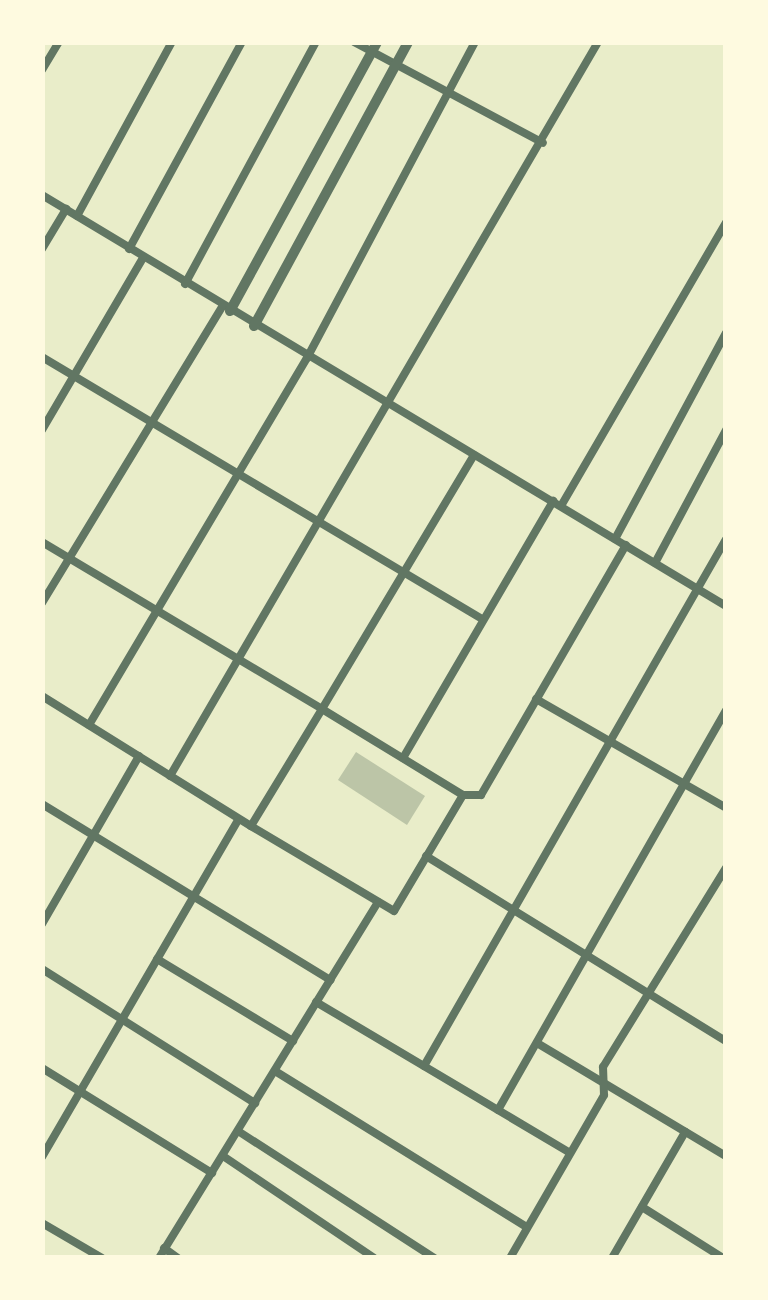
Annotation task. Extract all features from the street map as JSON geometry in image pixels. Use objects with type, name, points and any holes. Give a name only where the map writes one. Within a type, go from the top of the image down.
[{"type":"street","points":[[42,70],[59,42]]},
{"type":"street","points":[[76,216],[172,42]]},
{"type":"street","points":[[130,249],[242,42]]},
{"type":"street","points":[[186,284],[316,42]]},
{"type":"street","points":[[354,42],[375,48],[396,65],[542,143]]},
{"type":"street","points":[[254,326],[408,42]]},
{"type":"street","points":[[89,725],[307,358],[475,42]]},
{"type":"street","points":[[170,776],[598,42]]},
{"type":"street","points":[[42,602],[226,309],[375,48]]},
{"type":"street","points":[[42,194],[307,358],[726,606]]},
{"type":"street","points":[[42,249],[66,209]]},
{"type":"street","points":[[402,758],[482,620],[726,223]]},
{"type":"street","points":[[42,430],[143,258]]},
{"type":"street","points":[[615,539],[726,333]]},
{"type":"street","points":[[42,357],[482,620]]},
{"type":"street","points":[[655,563],[726,430]]},
{"type":"street","points":[[251,826],[474,455]]},
{"type":"street","points":[[424,1066],[726,538]]},
{"type":"street","points":[[42,542],[463,795],[481,795],[626,545]]},
{"type":"street","points":[[44,700],[394,911],[463,795]]},
{"type":"street","points":[[536,700],[726,808]]},
{"type":"street","points":[[498,1110],[726,710]]},
{"type":"street","points":[[42,924],[139,756]]},
{"type":"street","points":[[42,804],[330,980]]},
{"type":"street","points":[[42,1157],[239,818]]},
{"type":"street","points":[[426,856],[726,1042]]},
{"type":"street","points":[[510,1258],[604,1095],[601,1080],[648,994],[721,885],[726,868]]},
{"type":"street","points":[[158,1258],[378,902]]},
{"type":"street","points":[[157,960],[292,1042]]},
{"type":"street","points":[[42,969],[255,1103]]},
{"type":"street","points":[[316,1002],[570,1153]]},
{"type":"street","points":[[537,1043],[726,1156]]},
{"type":"street","points":[[42,1068],[212,1173]]},
{"type":"street","points":[[275,1071],[527,1227]]},
{"type":"street","points":[[238,1131],[434,1258]]},
{"type":"street","points":[[612,1258],[685,1132]]},
{"type":"street","points":[[222,1156],[374,1258]]},
{"type":"street","points":[[642,1206],[712,1255],[723,1258]]},
{"type":"street","points":[[42,1222],[102,1258]]},
{"type":"street","points":[[164,1248],[178,1258]]},
{"type":"building","points":[[356,752],[425,796],[407,825],[338,780]]}]
